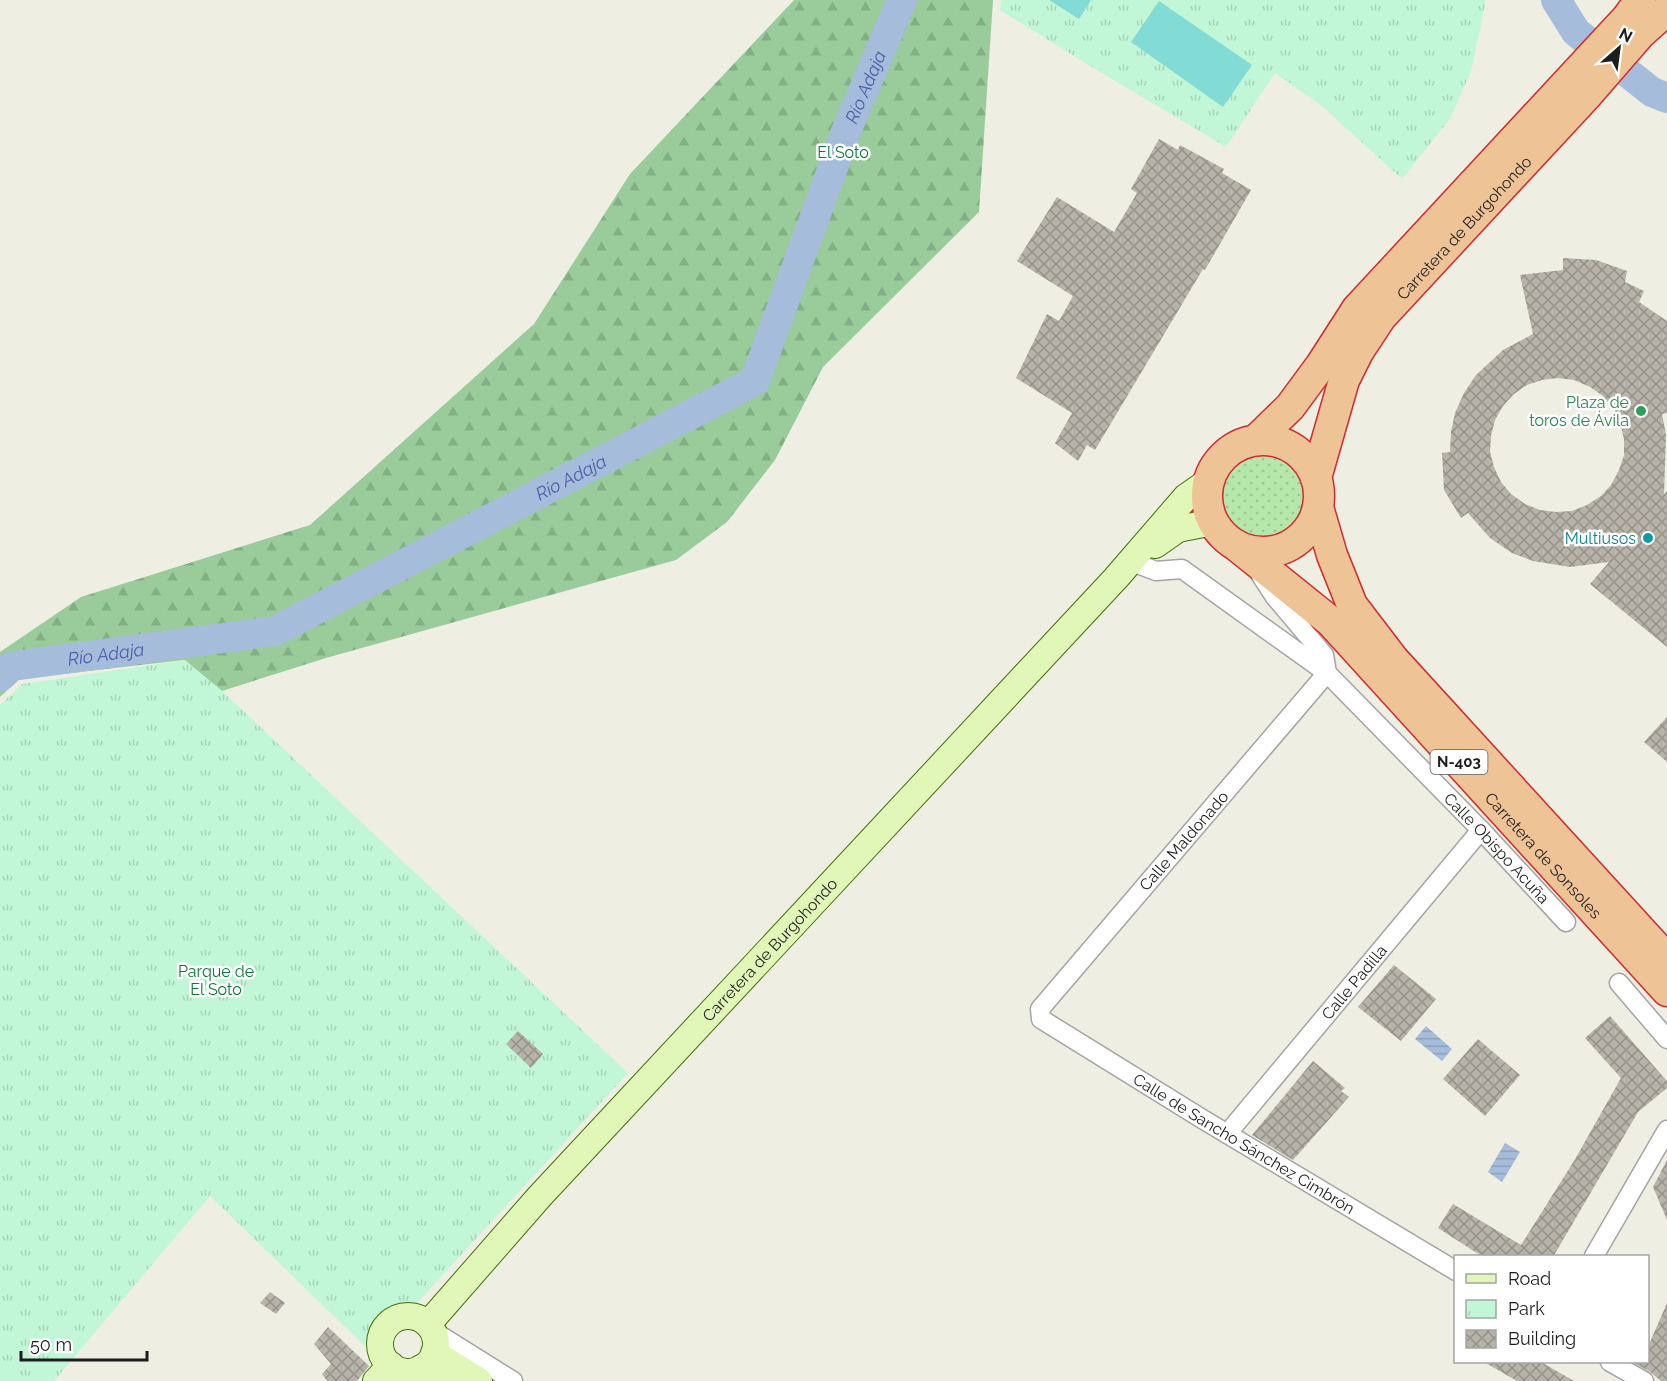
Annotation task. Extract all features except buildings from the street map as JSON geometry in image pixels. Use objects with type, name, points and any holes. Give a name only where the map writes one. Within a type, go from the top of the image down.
[{"type":"highway","name":"Carretera de Burgohondo","points":[[1317,492],[1344,380],[1358,352],[1381,318],[1636,17],[1667,10]]},
{"type":"highway","name":"Carretera de Burgohondo","points":[[1256,440],[1290,407],[1321,365],[1357,309],[1581,84]]},
{"type":"highway","points":[[1213,522],[1208,508],[1207,495],[1209,481],[1216,465],[1227,453],[1240,445],[1256,440]]},
{"type":"highway","name":"N-403","points":[[1256,440],[1275,441],[1293,448],[1307,461],[1317,492]]},
{"type":"highway","points":[[1242,550],[1267,552],[1284,548],[1300,538],[1312,524],[1317,492]]},
{"type":"highway","name":"Carretera de Sonsoles","points":[[1317,492],[1332,555],[1352,605],[1387,651],[1667,959]]},
{"type":"highway","name":"N-403","points":[[1213,522],[1224,536],[1242,550]]},
{"type":"highway","name":"Carretera de Sonsoles","points":[[1242,550],[1330,621],[1667,991]]},
{"type":"main road","name":"Carretera de Burgohondo","points":[[429,1344],[540,1196],[1126,571],[1186,497],[1209,481]]},
{"type":"main road","name":"Carretera de Burgohondo","points":[[1126,571],[1165,537],[1178,529],[1213,522]]},
{"type":"main road","points":[[429,1344],[407,1371],[383,1373],[384,1358],[380,1344],[383,1332],[388,1324],[403,1316],[412,1316],[429,1344],[445,1381]]},
{"type":"main road","points":[[429,1344],[479,1381]]},
{"type":"street","name":"Calle Obispo Acuña","points":[[1242,550],[1275,597],[1324,655],[1328,673]]},
{"type":"street","name":"Calle Obispo Acuña","points":[[1126,571],[1156,572],[1182,569],[1328,673],[1482,830],[1566,922]]},
{"type":"street","name":"Calle Maldonado","points":[[1040,1009],[1328,673]]},
{"type":"street","name":"Calle Padilla","points":[[1227,1134],[1482,830]]},
{"type":"street","points":[[1619,983],[1667,1039]]},
{"type":"street","name":"Calle de Sancho Sánchez Cimbrón","points":[[1040,1009],[1041,1019],[1454,1270]]},
{"type":"street","points":[[1595,1255],[1667,1130]]},
{"type":"street","points":[[429,1344],[513,1381]]},
{"type":"street","points":[[1612,1363],[1644,1381]]},
{"type":"green space","name":"El Soto","points":[[794,0],[993,0],[979,212],[823,367],[775,460],[727,522],[676,560],[326,658],[222,691],[184,660],[19,679],[0,697],[0,652],[81,597],[310,525],[534,324],[630,174]]},
{"type":"green space","points":[[1001,0],[1486,0],[1471,72],[1449,120],[1402,179],[1322,106],[1275,73],[1226,147],[1000,10]]},
{"type":"green space","points":[[1263,454],[1279,458],[1293,467],[1302,481],[1306,497],[1302,513],[1293,527],[1279,536],[1263,540],[1247,536],[1233,527],[1224,513],[1220,497],[1224,481],[1233,467],[1247,458]]},
{"type":"green space","name":"Parque de El Soto","points":[[185,660],[222,691],[628,1073],[416,1304],[396,1311],[370,1332],[374,1344],[371,1352],[210,1196],[54,1381],[0,1381],[0,705],[22,684]]},
{"type":"shaded area","points":[[1049,0],[1091,0],[1079,19]]},
{"type":"shaded area","points":[[1159,1],[1252,65],[1223,107],[1131,42]]},
{"type":"shaded area","points":[[1426,1026],[1452,1049],[1442,1061],[1415,1039]]},
{"type":"shaded area","points":[[1505,1143],[1520,1152],[1502,1182],[1488,1172]]},
{"type":"waterway","name":"Río Adaja","points":[[0,677],[12,666],[275,631],[755,381],[847,129],[902,0]]},
{"type":"waterway","points":[[1556,0],[1576,32],[1652,92],[1667,98]]},
{"type":"place","name":"Plaza de toros de Ávila","points":[[1641,411]]},
{"type":"place","name":"Multiusos","points":[[1648,538]]}]
